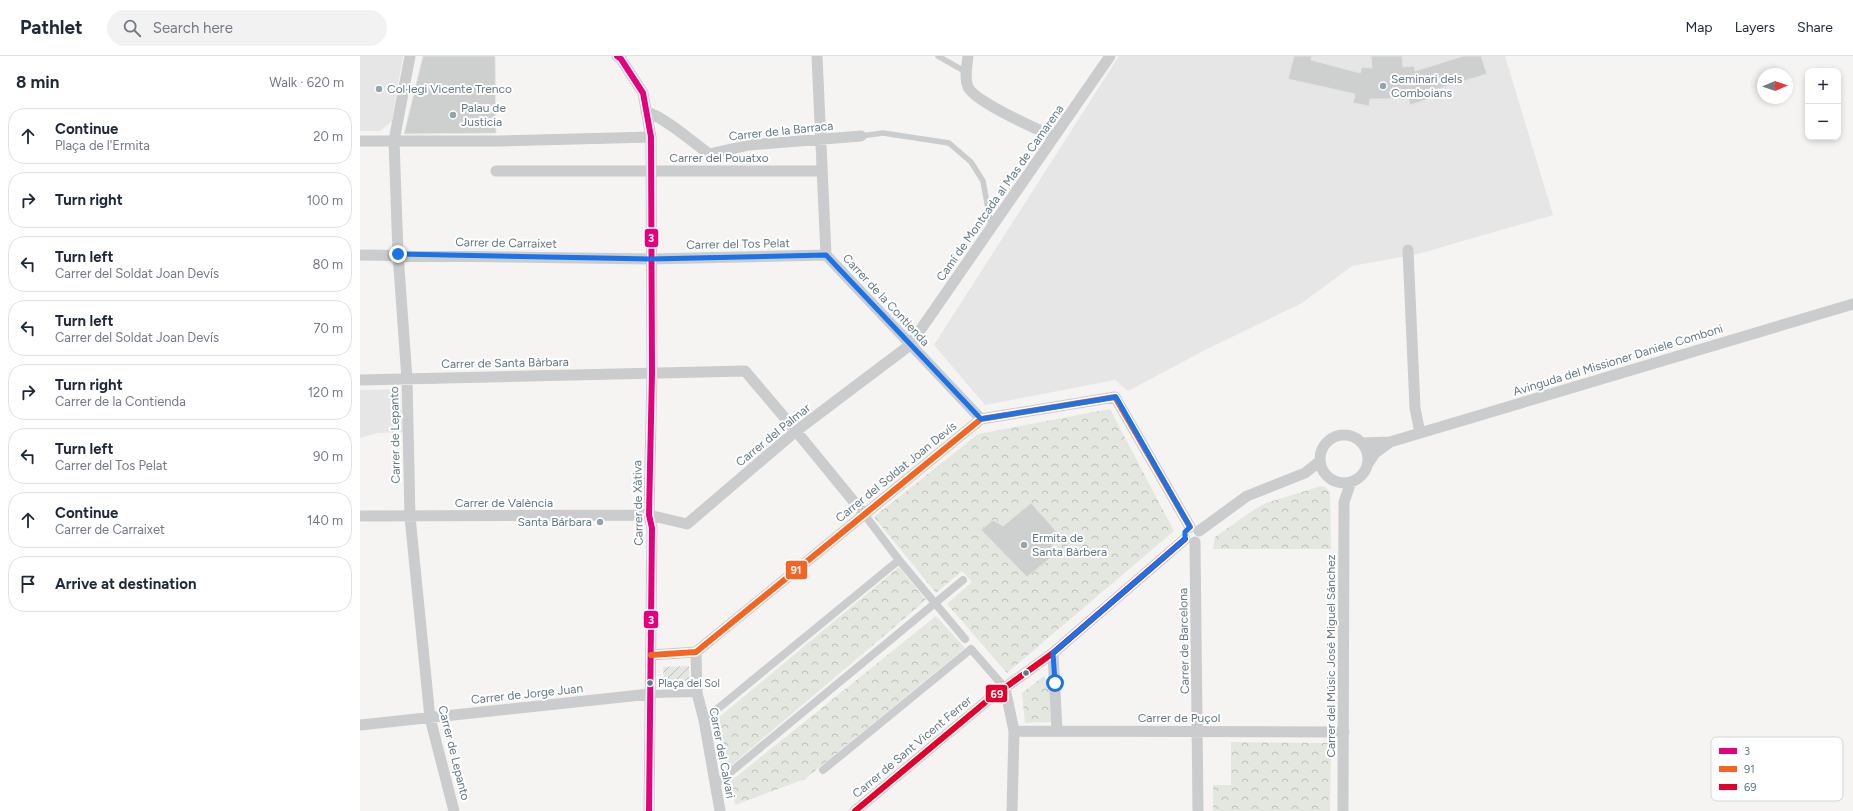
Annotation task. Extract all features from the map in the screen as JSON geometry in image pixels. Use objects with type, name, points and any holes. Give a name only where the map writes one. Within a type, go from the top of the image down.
[{"type":"street","name":"Carrer de Lepanto","points":[[410,56],[394,141],[398,254],[407,379],[410,517],[430,718],[454,811]]},
{"type":"street","name":"Carrer de Xàtiva","points":[[617,56],[621,58],[643,93],[651,137],[652,373],[649,515],[652,528],[649,811]]},
{"type":"street","name":"Carrer de la Contienda","points":[[817,56],[826,255],[981,419]]},
{"type":"street","points":[[968,56],[966,81],[969,89],[991,106],[1054,137]]},
{"type":"street","name":"Camí de Montcada al Mas de Camarena","points":[[910,345],[1110,56]]},
{"type":"street","name":"Carrer de la Barraca","points":[[646,112],[651,113],[661,119],[709,154],[749,145],[861,136]]},
{"type":"street","points":[[360,140],[500,141],[651,137]]},
{"type":"street","name":"Carrer del Pouatxo","points":[[496,171],[822,171]]},
{"type":"street","points":[[1408,250],[1415,408],[1420,433]]},
{"type":"street","name":"Carrer de Carraixet","points":[[360,254],[651,259]]},
{"type":"street","name":"Carrer del Tos Pelat","points":[[651,259],[826,255]]},
{"type":"street","name":"Avinguda del Missioner Daniele Comboni","points":[[1363,443],[1390,442],[1853,304]]},
{"type":"street","name":"Carrer del Palmar","points":[[649,515],[686,524],[796,431],[910,345]]},
{"type":"street","name":"Carrer de Santa Bàrbara","points":[[360,380],[745,371],[796,431]]},
{"type":"street","name":"Carrer del Soldat Joan Devís","points":[[696,652],[981,419],[1116,397],[1195,529]]},
{"type":"street","points":[[796,431],[864,514],[899,560],[966,639]]},
{"type":"street","points":[[1350,435],[1363,443],[1368,458],[1367,466],[1364,473],[1358,478],[1351,482],[1336,482],[1325,474],[1320,461],[1323,446],[1335,436],[1350,435]]},
{"type":"street","name":"Avinguda del Missioner Daniele Comboni","points":[[1367,466],[1375,453],[1390,442]]},
{"type":"street","points":[[1005,688],[1053,653],[1190,541],[1185,532],[1195,529],[1247,496],[1305,473],[1320,461]]},
{"type":"street","points":[[1305,473],[1325,474]]},
{"type":"street","name":"Carrer del Músic José Miguel Sánchez","points":[[1336,482],[1344,502]]},
{"type":"street","name":"Carrer del Músic José Miguel Sánchez","points":[[1343,811],[1344,502],[1351,482]]},
{"type":"street","name":"Carrer de València","points":[[360,516],[649,515]]},
{"type":"street","name":"Carrer de Barcelona","points":[[1190,541],[1199,731],[1198,811]]},
{"type":"street","points":[[704,720],[899,560]]},
{"type":"street","points":[[715,785],[963,580]]},
{"type":"street","points":[[823,770],[971,648],[1005,688],[1014,731],[1012,811]]},
{"type":"street","points":[[651,655],[696,652]]},
{"type":"street","name":"Carrer del Calvari","points":[[696,652],[697,693],[704,720],[720,811]]},
{"type":"street","points":[[1053,653],[1057,730]]},
{"type":"street","name":"Carrer de Sant Vicent Ferrer","points":[[856,811],[988,700],[1005,688]]},
{"type":"street","name":"Carrer de Jorge Juan","points":[[360,725],[650,694],[697,693]]},
{"type":"street","name":"Carrer de Puçol","points":[[1014,731],[1344,732]]},
{"type":"lane","points":[[938,56],[966,72]]},
{"type":"lane","points":[[861,136],[883,133],[949,143],[971,162],[982,181],[992,228]]},
{"type":"shaded area","name":"Col·legi Vicente Trenco","points":[[360,56],[403,56],[392,121],[380,131],[360,131]]},
{"type":"shaded area","points":[[1119,56],[1505,56],[1553,215],[1418,254],[1352,266],[1302,303],[1205,350],[1128,391],[1115,380],[985,405],[934,345]]},
{"type":"shaded area","points":[[400,389],[403,432],[377,433],[360,438],[360,390]]},
{"type":"green space","points":[[1110,409],[1174,531],[1007,673],[947,604],[972,582],[962,571],[936,593],[874,517],[978,434]]},
{"type":"green space","points":[[1321,486],[1325,487],[1330,492],[1331,549],[1213,549],[1215,537],[1255,509],[1266,503]]},
{"type":"green space","points":[[899,567],[926,600],[727,769],[717,719]]},
{"type":"green space","points":[[936,616],[965,648],[805,779],[735,805],[731,781]]},
{"type":"green space","points":[[689,666],[689,681],[664,682],[663,667]]},
{"type":"green space","points":[[1044,676],[1050,684],[1052,722],[1025,723],[1022,693]]},
{"type":"green space","points":[[1231,742],[1329,743],[1331,747],[1330,811],[1213,811],[1213,785],[1231,785]]},
{"type":"building","points":[[423,56],[495,56],[496,133],[404,134]]},
{"type":"building","name":"Seminari dels Comboians","points":[[1294,56],[1312,56],[1311,60],[1360,73],[1362,67],[1372,68],[1371,56],[1402,56],[1403,67],[1414,66],[1415,71],[1463,56],[1481,56],[1487,74],[1424,93],[1426,100],[1410,105],[1408,96],[1386,99],[1370,99],[1369,106],[1353,103],[1355,94],[1288,79]]},
{"type":"building","name":"Ermita de Santa Bàrbera","points":[[1031,503],[1057,532],[1047,540],[1059,551],[1027,577],[981,530],[993,520],[1003,526]]},
{"type":"transit line","name":"3","points":[[617,56],[621,59],[643,93],[651,137],[652,373],[649,515],[652,528],[649,811]]},
{"type":"transit line","name":"91","points":[[651,655],[696,652],[981,419],[1115,397],[1190,527]]},
{"type":"transit line","name":"69","points":[[855,811],[988,700],[1053,653],[1185,539]]},
{"type":"place","name":"Seminari dels Comboians","points":[[1383,86]]},
{"type":"place","name":"Col·legi Vicente Trenco","points":[[379,89]]},
{"type":"place","name":"Palau de Justicia","points":[[453,115]]},
{"type":"place","name":"Santa Bárbara","points":[[600,522]]},
{"type":"place","name":"Ermita de Santa Bàrbera","points":[[1024,545]]},
{"type":"place","name":"Plaça del Sol","points":[[650,683]]},
{"type":"route","points":[[398,254],[651,259],[826,255],[981,419],[1116,397],[1190,527],[1186,529],[1184,534],[1185,539],[1053,653],[1055,683]]}]
